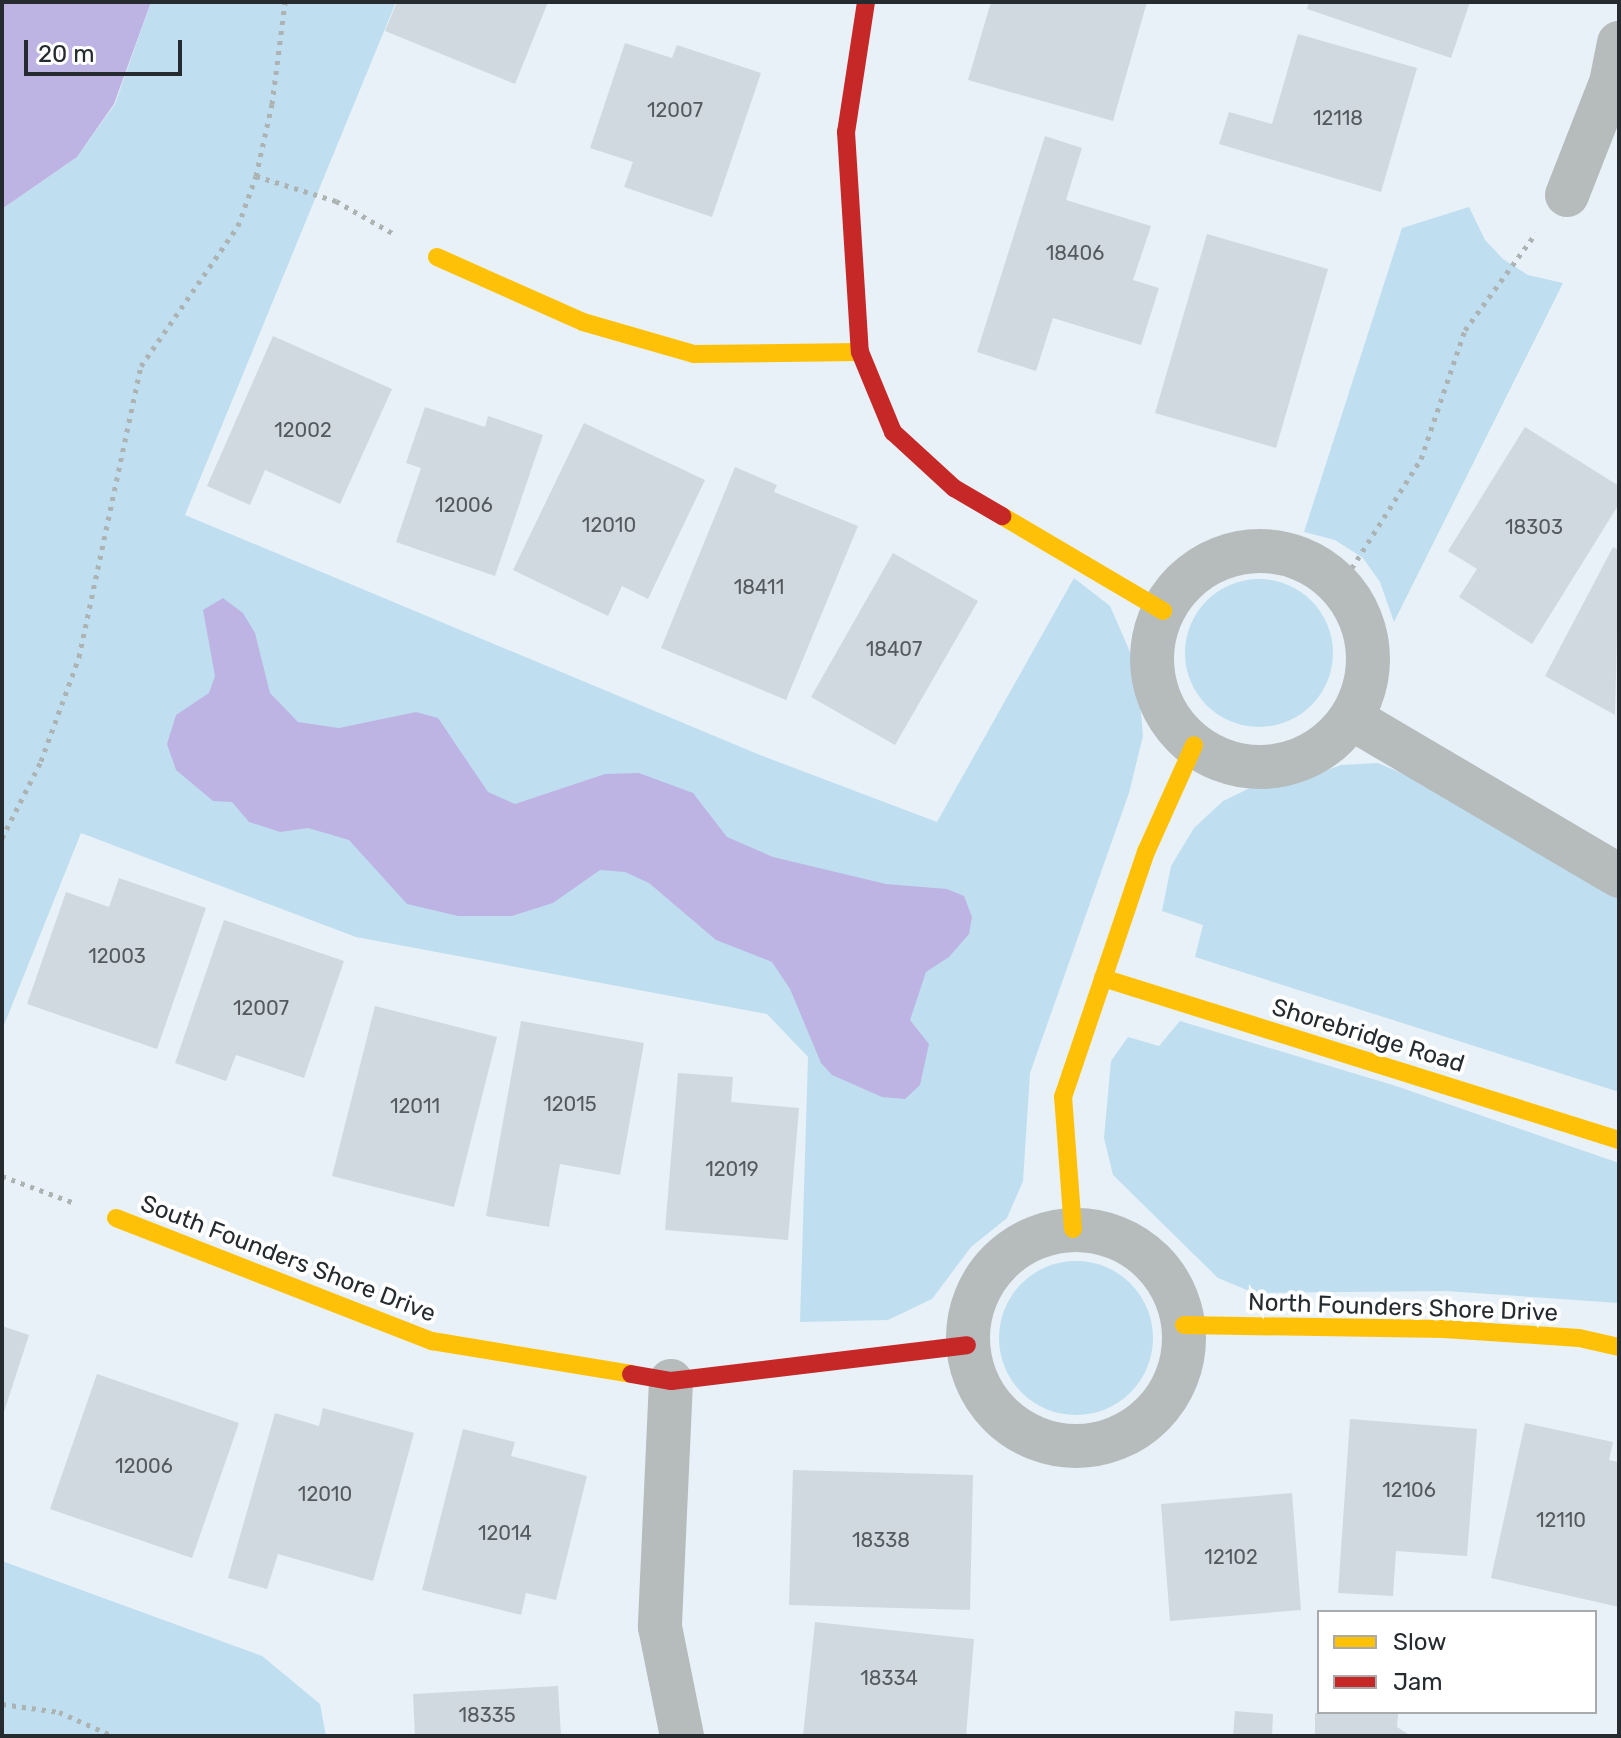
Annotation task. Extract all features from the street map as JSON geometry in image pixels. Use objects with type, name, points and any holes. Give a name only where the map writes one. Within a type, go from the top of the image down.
[{"type":"street","points":[[866,2],[846,132],[860,352],[893,432],[954,488],[1163,611]]},
{"type":"street","points":[[1567,195],[1611,83],[1619,43]]},
{"type":"street","points":[[437,257],[583,322],[694,354],[860,352]]},
{"type":"street","points":[[1241,551],[1282,551],[1320,567],[1341,585],[1367,642],[1367,680],[1351,718],[1317,752],[1273,767],[1231,765],[1194,745],[1164,711],[1152,670],[1155,630],[1173,593],[1203,565],[1241,551]]},
{"type":"street","points":[[1351,718],[1619,876]]},
{"type":"street","points":[[1073,1229],[1063,1097],[1146,852],[1194,745]]},
{"type":"street","name":"Shorebridge Road","points":[[1103,978],[1619,1140]]},
{"type":"street","name":"South Founders Shore Drive","points":[[116,1218],[432,1341],[671,1381],[967,1345]]},
{"type":"street","points":[[1073,1229],[1114,1235],[1147,1254],[1171,1285],[1184,1325],[1180,1370],[1160,1406],[1125,1436],[1082,1447],[1037,1440],[1003,1420],[979,1388],[967,1345],[975,1295],[999,1260],[1033,1238],[1073,1229]]},
{"type":"street","name":"North Founders Shore Drive","points":[[1184,1325],[1444,1329],[1579,1338],[1619,1347]]},
{"type":"street","points":[[671,1381],[660,1627],[682,1736]]},
{"type":"path","points":[[2,838],[41,761],[79,657],[141,366],[238,226],[256,176],[272,104],[285,2]]},
{"type":"path","points":[[256,176],[336,201],[437,257]]},
{"type":"path","points":[[1341,585],[1421,459],[1465,330],[1500,277],[1567,195]]},
{"type":"path","points":[[2,1176],[116,1218]]},
{"type":"path","points":[[2,1704],[59,1712],[113,1736]]},
{"type":"shaded area","points":[[2,2],[151,2],[114,104],[77,157],[2,209]]},
{"type":"shaded area","points":[[151,2],[396,2],[185,515],[760,755],[937,822],[1074,578],[1110,606],[1137,668],[1143,736],[1129,793],[1030,1073],[1023,1181],[1007,1218],[971,1247],[932,1299],[888,1320],[800,1322],[808,1057],[767,1014],[356,937],[81,833],[2,1030],[2,209],[77,157],[115,104]]},
{"type":"shaded area","points":[[1469,207],[1485,240],[1503,259],[1528,275],[1563,283],[1394,622],[1380,582],[1363,558],[1335,540],[1304,532],[1402,228]]},
{"type":"shaded area","points":[[1259,579],[1287,584],[1312,600],[1328,625],[1333,653],[1328,681],[1312,706],[1287,722],[1259,727],[1231,722],[1206,706],[1190,681],[1185,653],[1190,625],[1206,600],[1231,584]]},
{"type":"shaded area","points":[[223,598],[243,613],[255,633],[270,693],[298,722],[339,728],[416,712],[438,718],[488,792],[515,804],[605,774],[639,773],[693,793],[727,837],[773,857],[886,884],[947,889],[964,896],[972,917],[969,934],[949,957],[926,972],[910,1020],[929,1044],[920,1085],[905,1099],[882,1097],[832,1075],[821,1063],[790,989],[772,962],[716,940],[649,883],[625,872],[600,870],[553,903],[512,916],[458,916],[407,904],[349,840],[308,828],[280,832],[249,822],[232,802],[213,801],[176,770],[167,744],[176,715],[209,693],[215,676],[203,610]]},
{"type":"shaded area","points":[[1378,763],[1427,784],[1619,896],[1619,1092],[1195,957],[1203,925],[1162,911],[1171,866],[1194,828],[1223,801],[1252,787],[1279,787],[1341,765]]},
{"type":"shaded area","points":[[1180,1021],[1396,1086],[1619,1163],[1619,1303],[1446,1291],[1254,1293],[1218,1278],[1113,1175],[1104,1138],[1111,1061],[1128,1037],[1159,1046]]},
{"type":"shaded area","points":[[1076,1261],[1105,1267],[1130,1284],[1147,1309],[1153,1338],[1147,1367],[1130,1392],[1105,1409],[1076,1415],[1047,1409],[1022,1392],[1005,1367],[999,1338],[1005,1309],[1022,1284],[1047,1267]]},
{"type":"shaded area","points":[[2,1561],[262,1656],[320,1704],[326,1736],[2,1736]]},
{"type":"building","points":[[397,2],[548,2],[515,84],[385,31]]},
{"type":"building","points":[[991,2],[1147,2],[1113,121],[968,80]]},
{"type":"building","points":[[1309,2],[1470,2],[1451,58],[1307,9]]},
{"type":"building","points":[[1298,34],[1417,68],[1381,192],[1219,144],[1229,112],[1272,124]]},
{"type":"building","points":[[625,43],[672,58],[677,45],[761,73],[712,217],[624,187],[633,162],[590,148]]},
{"type":"building","points":[[1045,136],[1082,148],[1066,200],[1151,226],[1133,280],[1159,288],[1141,345],[1053,318],[1036,371],[977,352]]},
{"type":"building","points":[[1207,234],[1328,269],[1276,448],[1155,413]]},
{"type":"building","points":[[273,336],[392,389],[340,504],[265,470],[250,505],[207,486]]},
{"type":"building","points":[[425,407],[485,427],[488,416],[543,435],[495,576],[396,542],[421,468],[406,463]]},
{"type":"building","points":[[584,423],[705,480],[648,599],[622,586],[608,616],[513,570]]},
{"type":"building","points":[[1525,427],[1619,486],[1619,504],[1532,644],[1459,597],[1477,569],[1448,551]]},
{"type":"building","points":[[735,467],[777,485],[774,492],[858,526],[786,700],[661,648]]},
{"type":"building","points":[[1613,547],[1619,550],[1615,715],[1545,676]]},
{"type":"building","points":[[893,553],[978,601],[895,745],[811,697]]},
{"type":"building","points":[[119,878],[206,908],[157,1049],[27,1004],[66,892],[109,907]]},
{"type":"building","points":[[224,920],[344,961],[304,1078],[236,1055],[226,1081],[175,1063]]},
{"type":"building","points":[[375,1006],[497,1037],[454,1207],[332,1176]]},
{"type":"building","points":[[521,1021],[644,1043],[620,1175],[560,1164],[549,1227],[486,1216]]},
{"type":"building","points":[[678,1073],[733,1077],[731,1102],[799,1108],[788,1240],[665,1230]]},
{"type":"building","points":[[2,1326],[29,1335],[3,1415],[2,1415]]},
{"type":"building","points":[[97,1374],[239,1423],[192,1558],[50,1509]]},
{"type":"building","points":[[323,1408],[414,1433],[373,1581],[278,1554],[267,1589],[228,1578],[275,1413],[319,1426]]},
{"type":"building","points":[[1350,1419],[1477,1429],[1467,1556],[1396,1551],[1393,1596],[1338,1593]]},
{"type":"building","points":[[1525,1423],[1613,1442],[1609,1460],[1619,1462],[1619,1607],[1491,1578]]},
{"type":"building","points":[[463,1429],[515,1442],[511,1456],[587,1476],[556,1600],[526,1593],[521,1615],[422,1590]]},
{"type":"building","points":[[793,1470],[973,1475],[970,1610],[789,1605]]},
{"type":"building","points":[[1292,1493],[1301,1610],[1170,1621],[1161,1504]]},
{"type":"building","points":[[815,1622],[974,1639],[966,1736],[803,1736]]},
{"type":"building","points":[[558,1686],[561,1736],[415,1736],[413,1694]]},
{"type":"building","points":[[1235,1711],[1273,1714],[1272,1736],[1233,1736]]},
{"type":"building","points":[[1315,1713],[1398,1714],[1397,1727],[1411,1736],[1315,1736]]},
{"type":"traffic: slow","points":[[437,257],[583,322],[694,354],[860,352]]},
{"type":"traffic: slow","points":[[1002,516],[1163,611]]},
{"type":"traffic: slow","points":[[1073,1229],[1063,1097],[1146,852],[1194,745]]},
{"type":"traffic: slow","points":[[1103,978],[1619,1140]]},
{"type":"traffic: slow","points":[[116,1218],[432,1341],[631,1374]]},
{"type":"traffic: slow","points":[[1184,1325],[1444,1329],[1579,1338],[1619,1347]]},
{"type":"traffic: jam","points":[[866,2],[846,132],[860,352],[893,432],[954,488],[1002,516]]},
{"type":"traffic: jam","points":[[631,1374],[671,1381],[967,1345]]}]
